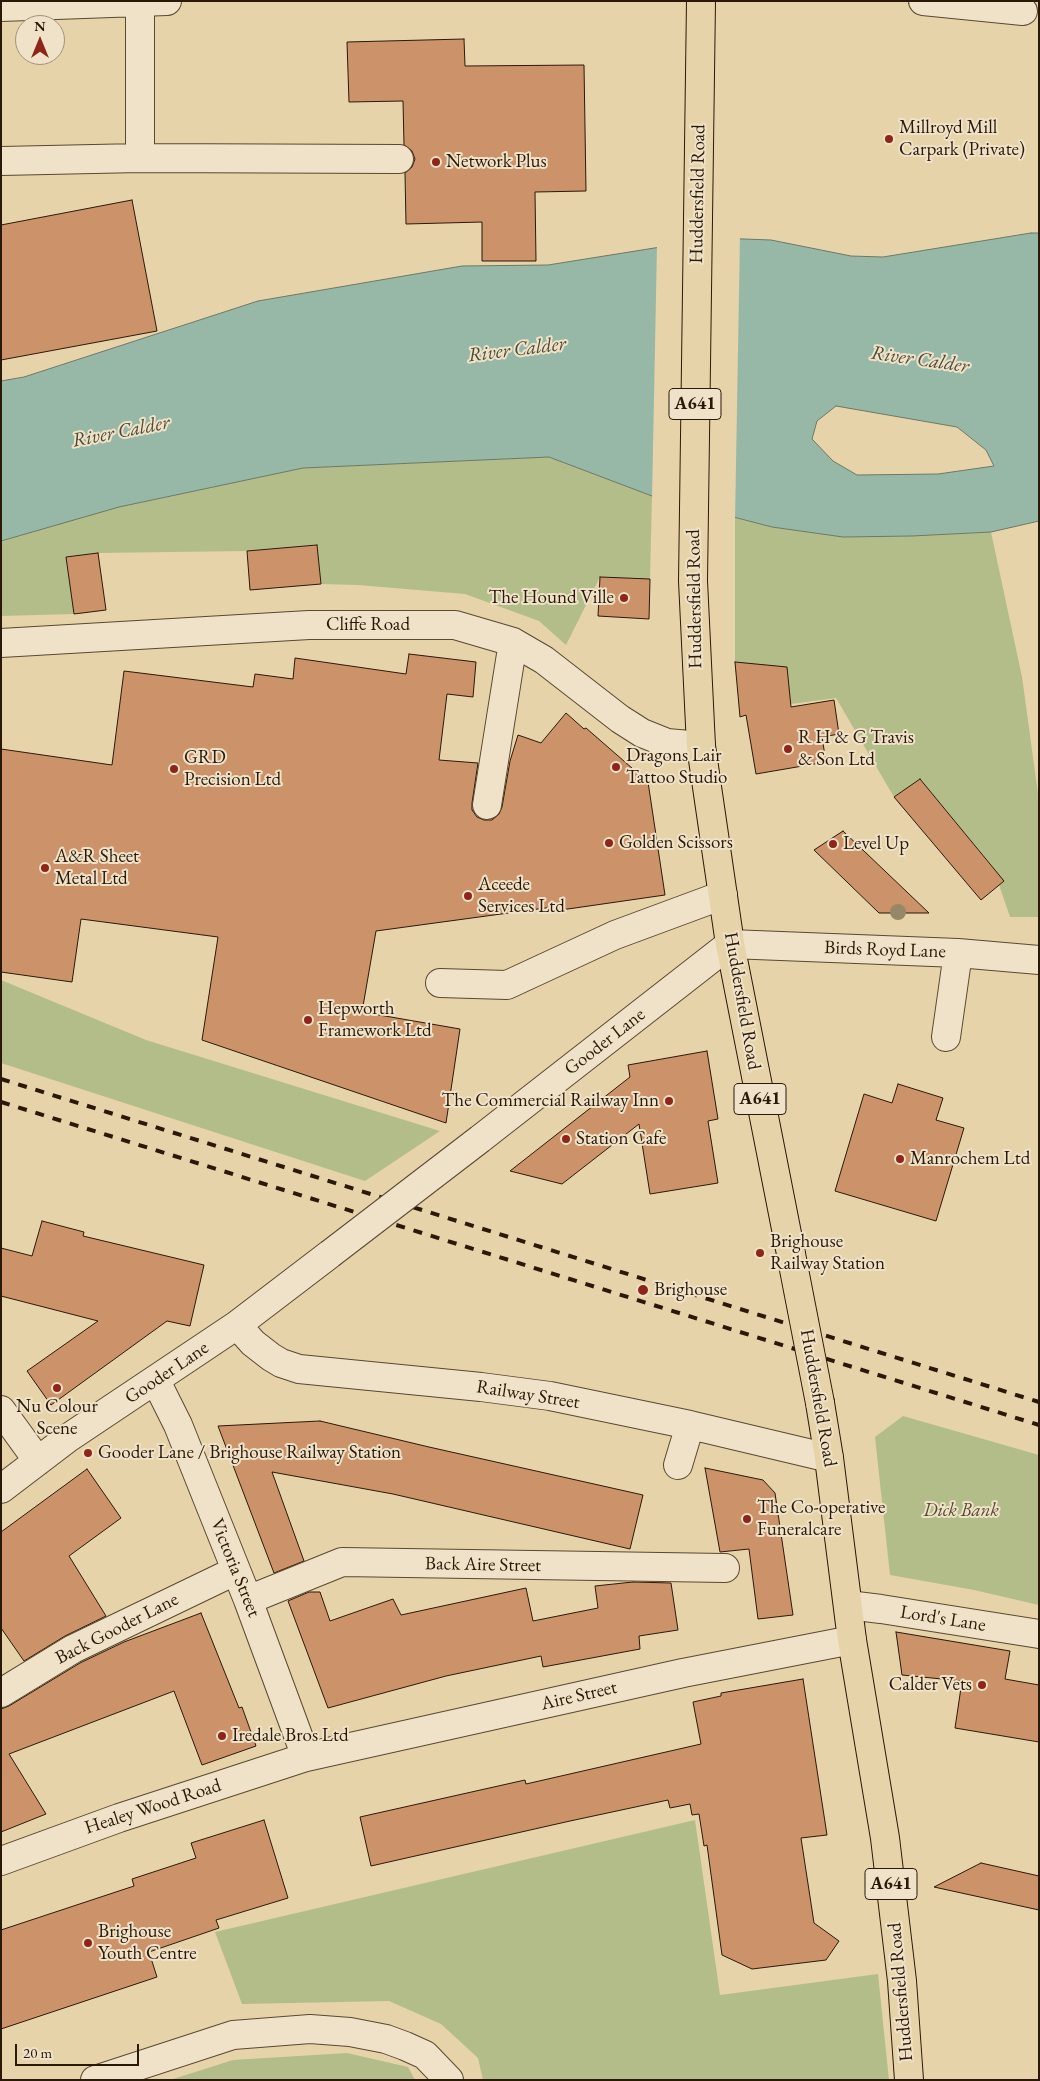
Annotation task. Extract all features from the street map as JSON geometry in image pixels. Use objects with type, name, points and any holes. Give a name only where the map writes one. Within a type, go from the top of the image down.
[{"type":"main road","name":"Huddersfield Road","points":[[702,1],[693,581],[701,746],[730,944],[820,1403],[829,1458],[852,1640],[885,1838],[902,1981],[909,2080]]},
{"type":"street","points":[[1,7],[167,1]]},
{"type":"street","points":[[923,1],[1023,11]]},
{"type":"street","points":[[140,2],[140,158]]},
{"type":"street","points":[[1,161],[140,158],[398,159]]},
{"type":"street","name":"Cliffe Road","points":[[1,643],[309,625],[455,625],[514,642],[544,660],[620,719],[642,733],[667,743],[701,746]]},
{"type":"street","points":[[487,805],[514,642]]},
{"type":"street","points":[[440,982],[506,985],[615,935],[723,895]]},
{"type":"street","name":"Birds Royd Lane","points":[[730,944],[958,953],[1039,960]]},
{"type":"street","name":"Gooder Lane","points":[[1,1489],[68,1438],[156,1381],[237,1325],[730,944]]},
{"type":"street","points":[[946,1038],[958,953]]},
{"type":"street","name":"Railway Street","points":[[237,1325],[253,1343],[270,1357],[300,1369],[481,1387],[550,1396],[829,1458]]},
{"type":"street","name":"Victoria Street","points":[[156,1381],[178,1426],[248,1600],[306,1757]]},
{"type":"street","points":[[1,1410],[38,1461]]},
{"type":"street","points":[[678,1465],[690,1426]]},
{"type":"street","name":"Back Aire Street","points":[[248,1600],[342,1562],[724,1568]]},
{"type":"street","name":"Back Gooder Lane","points":[[1,1693],[73,1649],[236,1571]]},
{"type":"street","name":"Lord's Lane","points":[[848,1605],[1039,1634]]},
{"type":"street","name":"Aire Street","points":[[306,1757],[683,1673],[852,1640]]},
{"type":"street","name":"Healey Wood Road","points":[[1,1861],[118,1818],[306,1757]]},
{"type":"street","points":[[95,2080],[233,2035],[310,2029],[350,2032],[399,2044],[425,2055],[449,2080]]},
{"type":"green space","points":[[549,457],[652,496],[650,579],[600,577],[566,645],[539,621],[465,594],[358,585],[321,584],[317,545],[247,551],[98,553],[66,557],[74,614],[1,616],[1,541],[54,525],[119,507],[303,468]]},
{"type":"green space","points":[[735,518],[772,527],[843,537],[991,532],[1022,677],[1039,801],[1039,917],[1010,917],[993,867],[920,779],[894,797],[836,698],[791,704],[787,667],[735,663]]},
{"type":"green space","points":[[1,980],[146,1040],[440,1131],[365,1181],[1,1063]]},
{"type":"green space","name":"Dick Bank","points":[[903,1416],[1039,1455],[1039,1605],[974,1590],[890,1575],[875,1437]]},
{"type":"green space","points":[[695,1820],[720,1995],[878,1974],[889,2080],[483,2080],[478,2058],[441,2024],[389,2001],[242,2004],[215,1932]]},
{"type":"green space","points":[[347,2053],[408,2067],[415,2080],[170,2080],[233,2060]]},
{"type":"water","name":"River Calder","points":[[1039,233],[1039,521],[991,532],[843,537],[772,527],[652,496],[549,457],[303,468],[119,507],[1,541],[1,381],[24,377],[258,301],[462,266],[548,265],[717,238],[771,240],[851,256],[883,257]],"holes":[[[836,406],[957,427],[986,450],[994,466],[938,474],[857,475],[833,461],[812,439],[817,421]]]},
{"type":"pier","points":[[717,236],[740,236],[735,521],[652,499],[657,245]]},
{"type":"building","points":[[464,39],[465,66],[584,65],[586,191],[535,192],[536,261],[482,261],[482,222],[406,224],[405,173],[412,167],[415,159],[412,151],[404,145],[403,101],[349,102],[347,42]]},
{"type":"building","points":[[132,200],[157,331],[1,360],[1,225]]},
{"type":"building","points":[[317,545],[321,584],[250,590],[247,551]]},
{"type":"building","points":[[98,553],[106,610],[74,614],[66,557]]},
{"type":"building","name":"The Hound Ville","points":[[600,577],[650,579],[649,619],[598,616]]},
{"type":"building","points":[[409,654],[476,662],[473,697],[447,694],[439,760],[478,763],[472,803],[472,810],[477,817],[484,820],[492,820],[499,814],[502,807],[510,761],[518,735],[541,743],[566,713],[648,782],[665,895],[561,910],[560,906],[376,931],[362,1012],[460,1029],[446,1123],[202,1040],[218,937],[81,919],[72,982],[1,972],[1,749],[112,765],[124,671],[253,687],[255,674],[293,679],[295,658],[406,674]]},
{"type":"building","name":"R H & G Travis & Son Ltd","points":[[735,662],[787,667],[791,707],[834,700],[839,734],[822,737],[826,762],[756,774],[746,715],[740,717]]},
{"type":"building","points":[[920,779],[1004,881],[981,900],[894,797]]},
{"type":"building","points":[[843,831],[929,913],[879,913],[814,850]]},
{"type":"building","points":[[707,1051],[718,1119],[708,1121],[718,1183],[650,1194],[639,1124],[562,1184],[510,1171],[630,1077],[628,1065]]},
{"type":"building","name":"Manrochem Ltd","points":[[898,1084],[943,1098],[936,1120],[964,1128],[936,1221],[835,1191],[864,1094],[892,1103]]},
{"type":"building","points":[[42,1221],[84,1232],[83,1236],[204,1265],[190,1326],[167,1321],[51,1405],[27,1371],[98,1321],[1,1296],[1,1248],[32,1256]]},
{"type":"building","points":[[320,1421],[643,1495],[630,1549],[393,1494],[272,1472],[304,1561],[274,1573],[218,1426]]},
{"type":"building","name":"The Co-operative Funeralcare","points":[[705,1468],[763,1480],[775,1493],[793,1615],[758,1619],[749,1549],[720,1552]]},
{"type":"building","points":[[87,1469],[121,1518],[69,1556],[106,1616],[65,1636],[24,1661],[1,1628],[1,1532]]},
{"type":"building","points":[[633,1582],[671,1583],[678,1630],[639,1636],[640,1649],[543,1667],[541,1656],[446,1676],[328,1708],[288,1601],[309,1592],[320,1592],[330,1621],[393,1599],[401,1615],[526,1588],[533,1621],[598,1608],[595,1586]]},
{"type":"building","points":[[201,1613],[239,1708],[242,1707],[256,1746],[202,1765],[174,1691],[9,1754],[46,1814],[1,1832],[1,1709],[80,1663],[124,1642]]},
{"type":"building","name":"Calder Vets","points":[[896,1632],[1010,1651],[1005,1679],[1039,1685],[1039,1742],[955,1728],[962,1681],[902,1675]]},
{"type":"building","points":[[803,1679],[827,1835],[801,1838],[814,1923],[839,1941],[826,1960],[752,1969],[722,1955],[707,1845],[704,1846],[699,1814],[692,1815],[690,1804],[670,1808],[668,1800],[371,1866],[360,1817],[525,1780],[526,1784],[701,1744],[693,1702],[721,1696],[721,1693]]},
{"type":"building","name":"Brighouse Youth Centre","points":[[264,1820],[288,1898],[216,1920],[219,1928],[149,1952],[157,1977],[1,2029],[1,1930],[134,1886],[132,1879],[196,1858],[191,1843]]},
{"type":"building","points":[[981,1863],[1039,1876],[1039,1910],[934,1887]]},
{"type":"railway","points":[[1,1079],[1039,1402]]},
{"type":"railway","points":[[1,1102],[1039,1425]]},
{"type":"place","name":"Millroyd Mill Carpark (Private)","points":[[889,139]]},
{"type":"place","name":"Network Plus","points":[[436,162]]},
{"type":"place","name":"The Hound Ville","points":[[624,598]]},
{"type":"place","name":"R H & G Travis & Son Ltd","points":[[788,749]]},
{"type":"place","name":"Dragons Lair Tattoo Studio","points":[[616,767]]},
{"type":"place","name":"GRD Precision Ltd","points":[[174,769]]},
{"type":"place","name":"Golden Scissors","points":[[609,843]]},
{"type":"place","name":"Level Up","points":[[833,844]]},
{"type":"place","name":"A&R Sheet Metal Ltd","points":[[45,868]]},
{"type":"place","name":"Aceede Services Ltd","points":[[468,896]]},
{"type":"place","name":"Hepworth Framework Ltd","points":[[308,1020]]},
{"type":"place","name":"The Commercial Railway Inn","points":[[669,1101]]},
{"type":"place","name":"Station Cafe","points":[[566,1139]]},
{"type":"place","name":"Manrochem Ltd","points":[[900,1159]]},
{"type":"place","name":"Brighouse Railway Station","points":[[760,1253]]},
{"type":"place","name":"Brighouse","points":[[643,1290]]},
{"type":"place","name":"Nu Colour Scene","points":[[57,1388]]},
{"type":"place","name":"Gooder Lane / Brighouse Railway Station","points":[[88,1453]]},
{"type":"place","name":"The Co-operative Funeralcare","points":[[747,1519]]},
{"type":"place","name":"Calder Vets","points":[[982,1685]]},
{"type":"place","name":"Iredale Bros Ltd","points":[[222,1736]]},
{"type":"place","name":"Brighouse Youth Centre","points":[[88,1943]]}]
